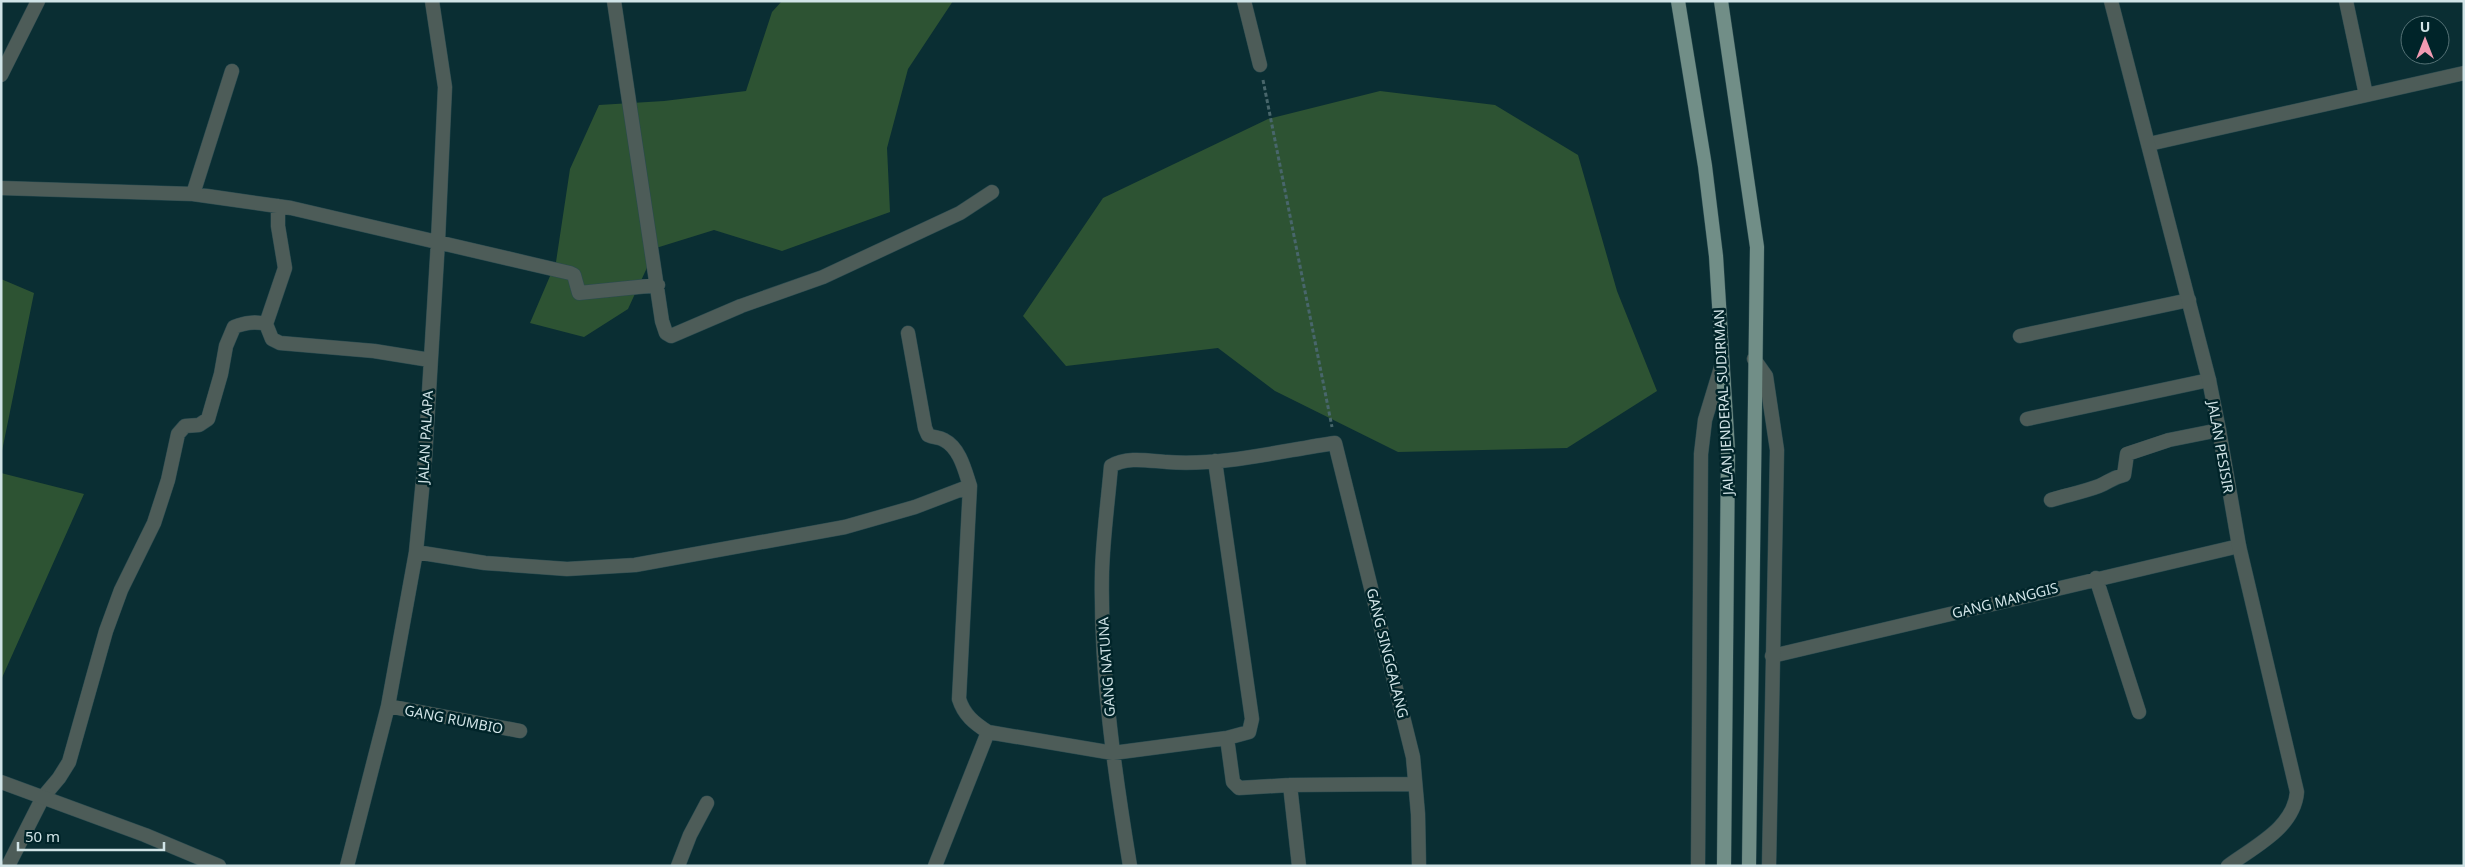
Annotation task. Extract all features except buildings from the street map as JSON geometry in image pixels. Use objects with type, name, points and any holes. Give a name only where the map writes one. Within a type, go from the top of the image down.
[{"type":"main road","name":"JALAN JENDERAL SUDIRMAN","points":[[1678,1],[1705,166],[1716,256],[1728,450],[1724,866]]},
{"type":"main road","name":"JALAN JENDERAL SUDIRMAN","points":[[1721,1],[1757,247],[1754,359],[1749,866]]},
{"type":"street","points":[[1,75],[38,1]]},
{"type":"street","name":"JALAN PALAPA","points":[[347,866],[388,706],[416,552],[425,459],[445,87],[432,1]]},
{"type":"street","points":[[614,1],[662,320],[666,334],[671,336],[740,306],[823,277],[960,213],[992,192]]},
{"type":"street","points":[[1244,1],[1260,65]]},
{"type":"street","name":"JALAN PESISIR","points":[[2111,1],[2209,380],[2239,546],[2297,792],[2296,805],[2286,822],[2228,866]]},
{"type":"street","points":[[2346,1],[2366,95]]},
{"type":"street","points":[[193,194],[232,71]]},
{"type":"street","points":[[2149,144],[2464,73]]},
{"type":"street","points":[[1,188],[193,194],[278,206],[438,241],[572,274],[579,293],[658,285]]},
{"type":"street","points":[[278,206],[278,226],[285,268],[266,324],[272,339],[280,343],[374,351],[430,360]]},
{"type":"street","points":[[2020,336],[2189,300]]},
{"type":"street","points":[[8,866],[43,797],[59,778],[69,762],[106,631],[121,590],[154,523],[168,480],[180,430],[188,426],[199,425],[208,419],[221,374],[226,346],[234,327],[247,322],[266,324]]},
{"type":"street","points":[[908,333],[921,415],[926,432],[932,437],[945,440],[953,448],[960,458],[970,486],[959,699],[965,714],[975,724],[988,732],[1113,753],[1227,738],[1250,732],[1252,720],[1215,460],[1335,443]]},
{"type":"street","points":[[1754,359],[1766,376],[1777,450],[1769,866]]},
{"type":"street","points":[[1698,866],[1701,454],[1705,420],[1722,363]]},
{"type":"street","points":[[2027,419],[2209,380]]},
{"type":"street","points":[[2051,500],[2092,489],[2103,485],[2110,478],[2124,475],[2127,454],[2169,440],[2219,430]]},
{"type":"street","name":"GANG SINGGALANG","points":[[1335,443],[1402,706],[1413,757],[1419,866]]},
{"type":"street","name":"GANG NATUNA","points":[[1130,866],[1113,753],[1104,665],[1102,571],[1112,466],[1118,462],[1139,460],[1179,463],[1215,460]]},
{"type":"street","points":[[416,552],[485,563],[567,569],[636,565],[845,527],[915,506],[970,486]]},
{"type":"street","name":"GANG MANGGIS","points":[[1772,656],[2096,578],[2239,546]]},
{"type":"street","points":[[2096,578],[2139,712]]},
{"type":"street","name":"GANG RUMBIO","points":[[388,706],[520,732]]},
{"type":"street","points":[[935,866],[988,732]]},
{"type":"street","points":[[1227,738],[1234,785],[1245,788],[1290,785],[1415,784]]},
{"type":"street","points":[[1,782],[219,866]]},
{"type":"street","points":[[1290,785],[1299,866]]},
{"type":"street","points":[[678,866],[690,836],[707,803]]},
{"type":"path","points":[[1260,65],[1335,443]]},
{"type":"green space","points":[[782,1],[953,1],[908,69],[887,148],[890,212],[782,251],[714,230],[656,248],[628,309],[584,337],[530,323],[556,262],[570,169],[599,105],[664,101],[746,91],[772,12]]},
{"type":"green space","points":[[1380,91],[1495,105],[1578,155],[1617,291],[1657,391],[1567,448],[1398,452],[1275,391],[1218,348],[1066,366],[1023,316],[1103,198],[1268,119]]},
{"type":"green space","points":[[1,279],[34,293],[1,456]]},
{"type":"green space","points":[[1,473],[84,494],[1,680]]}]
